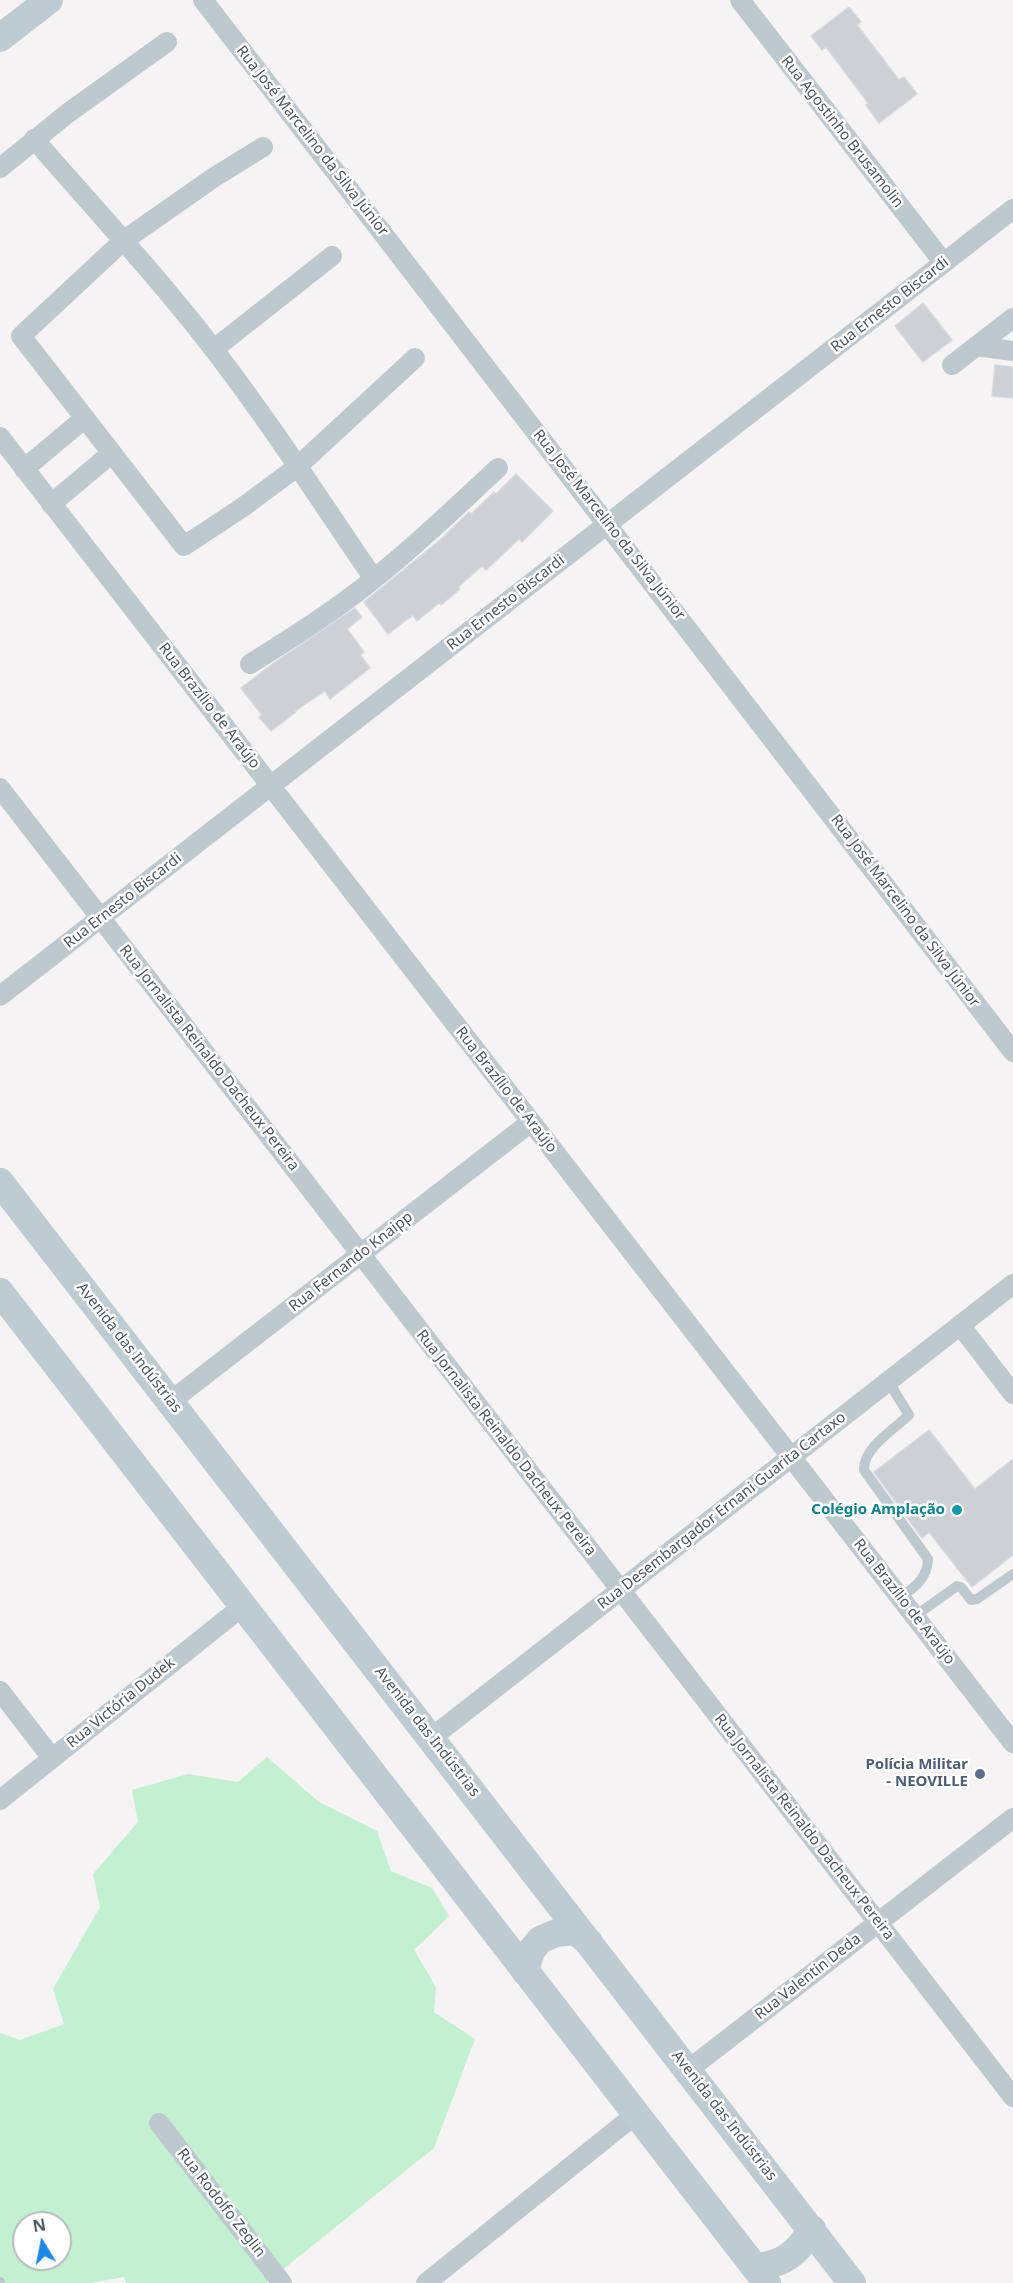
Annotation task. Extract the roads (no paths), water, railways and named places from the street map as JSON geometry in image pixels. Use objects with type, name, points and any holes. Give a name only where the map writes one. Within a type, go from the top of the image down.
[{"type":"main road","points":[[0,38],[49,0]]},
{"type":"main road","name":"Avenida das Indústrias","points":[[0,1182],[852,2283]]},
{"type":"main road","points":[[0,1292],[761,2275],[802,2245],[812,2229]]},
{"type":"main road","points":[[525,1971],[531,1951],[540,1940],[556,1933],[575,1931],[590,1942]]},
{"type":"street","name":"Rua José Marcelino da Silva Júnior","points":[[203,0],[1013,1052]]},
{"type":"street","name":"Rua Agostinho Brusamolin","points":[[740,0],[944,263]]},
{"type":"street","points":[[0,168],[34,139],[167,42]]},
{"type":"street","points":[[34,139],[214,349],[374,579]]},
{"type":"street","points":[[263,147],[213,178],[123,241],[70,287],[21,336],[184,546],[297,467],[415,358]]},
{"type":"street","name":"Rua Ernesto Biscardi","points":[[0,996],[1013,209]]},
{"type":"street","points":[[214,349],[332,256]]},
{"type":"street","points":[[952,365],[1013,318]]},
{"type":"street","points":[[976,346],[1013,351]]},
{"type":"street","points":[[24,469],[85,418]]},
{"type":"street","name":"Rua Brazílio de Araújo","points":[[0,437],[1013,1743]]},
{"type":"street","points":[[51,504],[112,453]]},
{"type":"street","points":[[250,664],[300,633],[374,579],[498,468]]},
{"type":"street","name":"Rua Jornalista Reinaldo Dacheux Pereira","points":[[0,788],[1013,2097]]},
{"type":"street","name":"Rua Fernando Knaipp","points":[[171,1401],[531,1122]]},
{"type":"street","name":"Rua Desembargador Ernani Guarita Cartaxo","points":[[431,1738],[1013,1284]]},
{"type":"street","points":[[960,1325],[1013,1394]]},
{"type":"street","name":"Rua Victória Dudek","points":[[0,1800],[243,1606]]},
{"type":"street","points":[[0,1691],[52,1758]]},
{"type":"street","name":"Rua Valentin Deda","points":[[688,2070],[1013,1818]]},
{"type":"street","points":[[426,2283],[636,2114]]},
{"type":"street","name":"Rua Rodolfo Zeglin","points":[[159,2123],[282,2283]]},
{"type":"lane","points":[[888,1381],[909,1415],[868,1452],[864,1470],[928,1559],[927,1571],[919,1584],[900,1598]]},
{"type":"lane","points":[[915,1616],[957,1586],[961,1587],[971,1600],[977,1599],[1013,1574]]},
{"type":"place","name":"Colégio Amplação","points":[[957,1510]]},
{"type":"place","name":"Polícia Militar - NEOVILLE","points":[[980,1774]]}]
